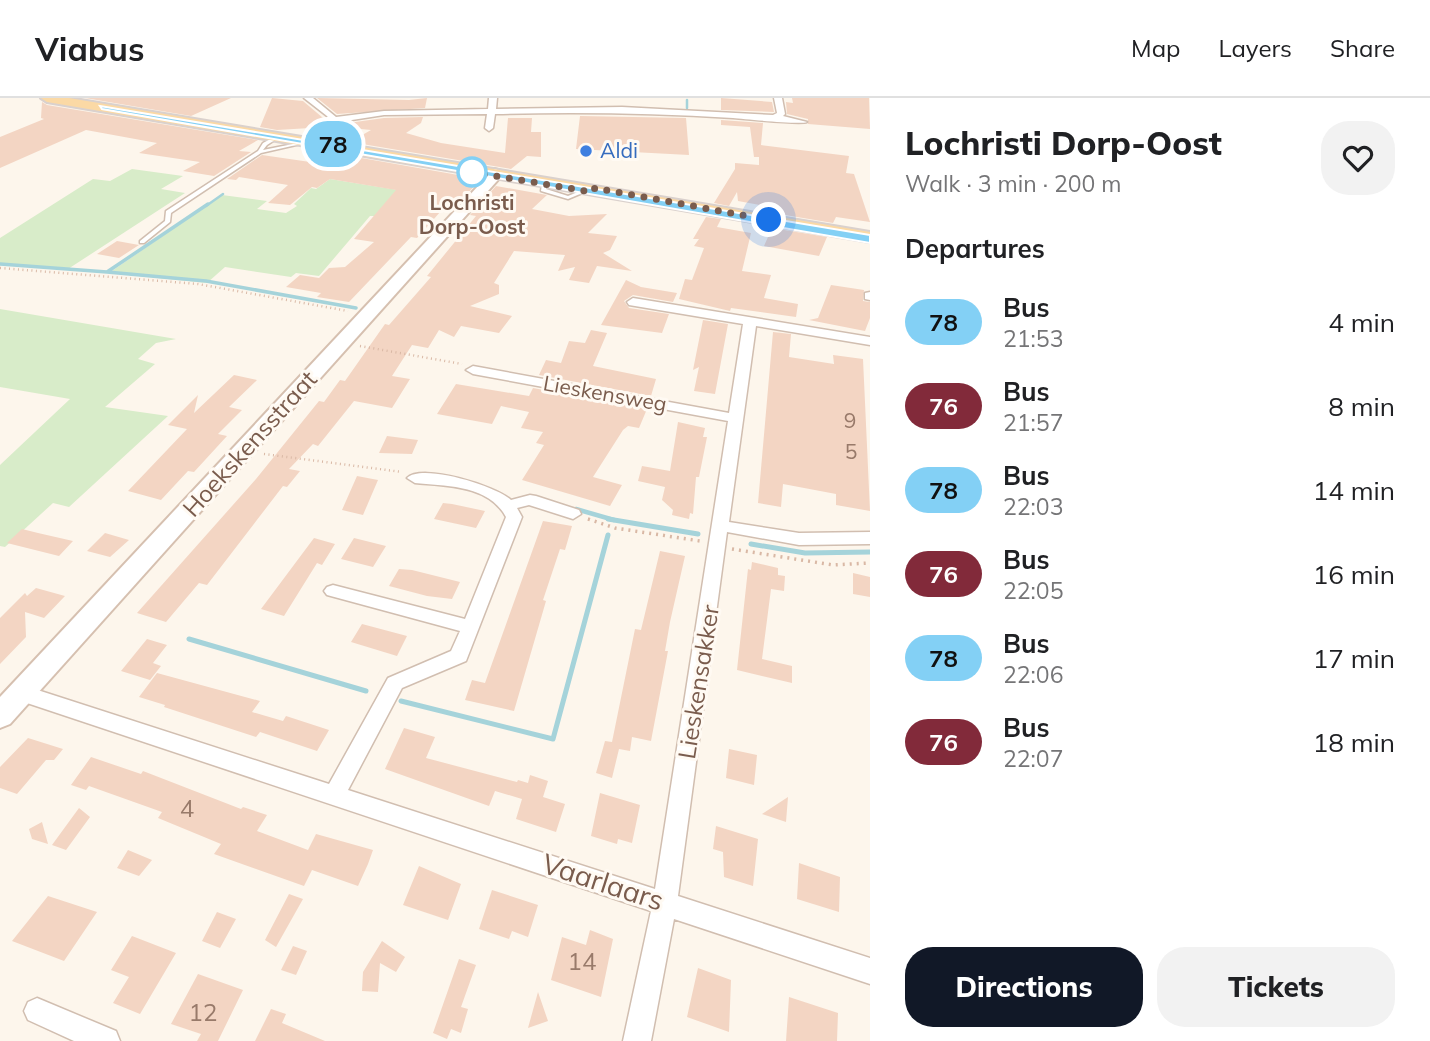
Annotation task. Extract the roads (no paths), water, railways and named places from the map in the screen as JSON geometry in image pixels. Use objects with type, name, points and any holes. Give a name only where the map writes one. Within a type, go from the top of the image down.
[{"type":"main road","points":[[47,98],[870,239]]},
{"type":"main road","points":[[497,174],[544,187],[587,192]]},
{"type":"street","points":[[309,98],[335,120],[384,113],[622,109],[777,118],[803,122]]},
{"type":"street","points":[[489,128],[492,98]]},
{"type":"street","points":[[678,98],[679,112]]},
{"type":"street","points":[[777,118],[781,114],[778,98]]},
{"type":"street","points":[[310,143],[333,130],[335,120]]},
{"type":"street","name":"Hoekskensstraat","points":[[0,716],[497,174]]},
{"type":"street","points":[[633,302],[870,341]]},
{"type":"street","name":"Lieskensakker","points":[[637,1041],[665,902],[751,321]]},
{"type":"street","name":"Lieskensweg","points":[[473,370],[736,418]]},
{"type":"street","points":[[335,794],[395,683],[459,656],[514,517],[510,505],[493,493],[415,478]]},
{"type":"street","points":[[510,505],[530,500],[573,514]]},
{"type":"street","points":[[722,526],[799,539],[870,538]]},
{"type":"street","points":[[333,591],[471,627]]},
{"type":"street","name":"Vaarlaars","points":[[22,692],[870,971]]},
{"type":"street","points":[[37,1011],[106,1041]]},
{"type":"lane","points":[[260,152],[265,144],[277,137]]},
{"type":"lane","points":[[142,242],[168,221],[168,212],[260,152],[310,143]]},
{"type":"waterway","points":[[687,100],[687,108]]},
{"type":"waterway","points":[[206,206],[223,194]]},
{"type":"waterway","points":[[107,272],[208,204]]},
{"type":"waterway","points":[[0,264],[107,272]]},
{"type":"waterway","points":[[107,272],[206,281],[356,308]]},
{"type":"waterway","points":[[576,509],[614,520]]},
{"type":"waterway","points":[[608,519],[614,520]]},
{"type":"waterway","points":[[614,520],[698,534]]},
{"type":"waterway","points":[[401,701],[553,739],[608,535]]},
{"type":"waterway","points":[[751,544],[805,553],[870,552]]},
{"type":"waterway","points":[[189,639],[366,691]]},
{"type":"place","name":"Aldi","points":[[586,151]]},
{"type":"place","name":"Lochristi Dorp-Oost","points":[[472,172]]}]
